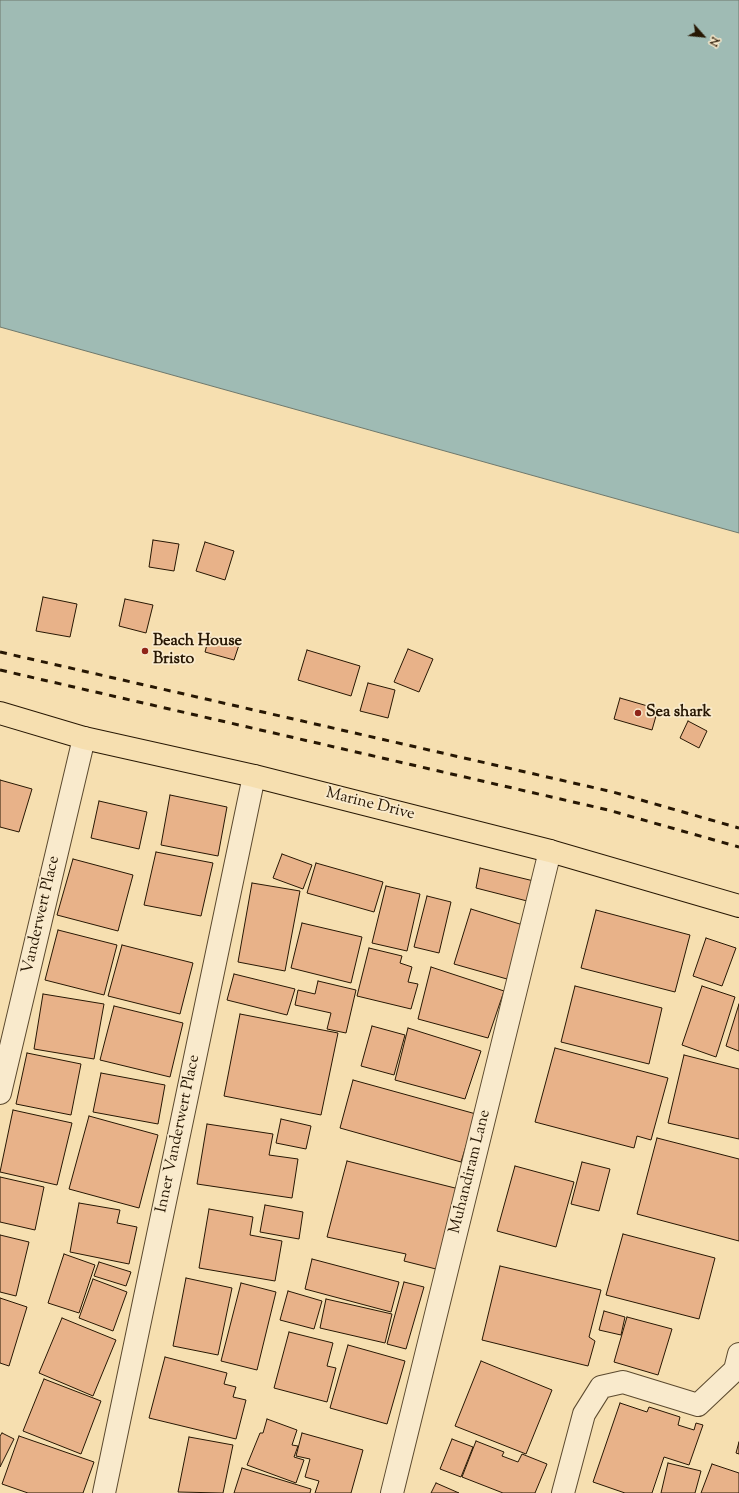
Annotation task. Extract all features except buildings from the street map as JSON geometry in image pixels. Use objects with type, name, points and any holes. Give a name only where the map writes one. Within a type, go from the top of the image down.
[{"type":"main road","name":"Marine Drive","points":[[0,713],[84,738],[254,776],[550,851],[739,906]]},
{"type":"street","name":"Vanderwert Place","points":[[0,1093],[84,738]]},
{"type":"street","name":"Inner Vanderwert Place","points":[[104,1493],[254,776]]},
{"type":"street","name":"Muhandiram Lane","points":[[392,1493],[550,851]]},
{"type":"street","points":[[565,1493],[584,1414],[600,1387],[623,1382],[698,1405],[735,1370],[739,1354]]},
{"type":"water","points":[[0,0],[739,0],[739,533],[0,327]]},
{"type":"railway","points":[[0,652],[613,792],[739,828]]},
{"type":"railway","points":[[0,670],[608,810],[739,847]]},
{"type":"place","name":"Beach House Bristo","points":[[145,651]]},
{"type":"place","name":"Sea shark","points":[[638,713]]}]
